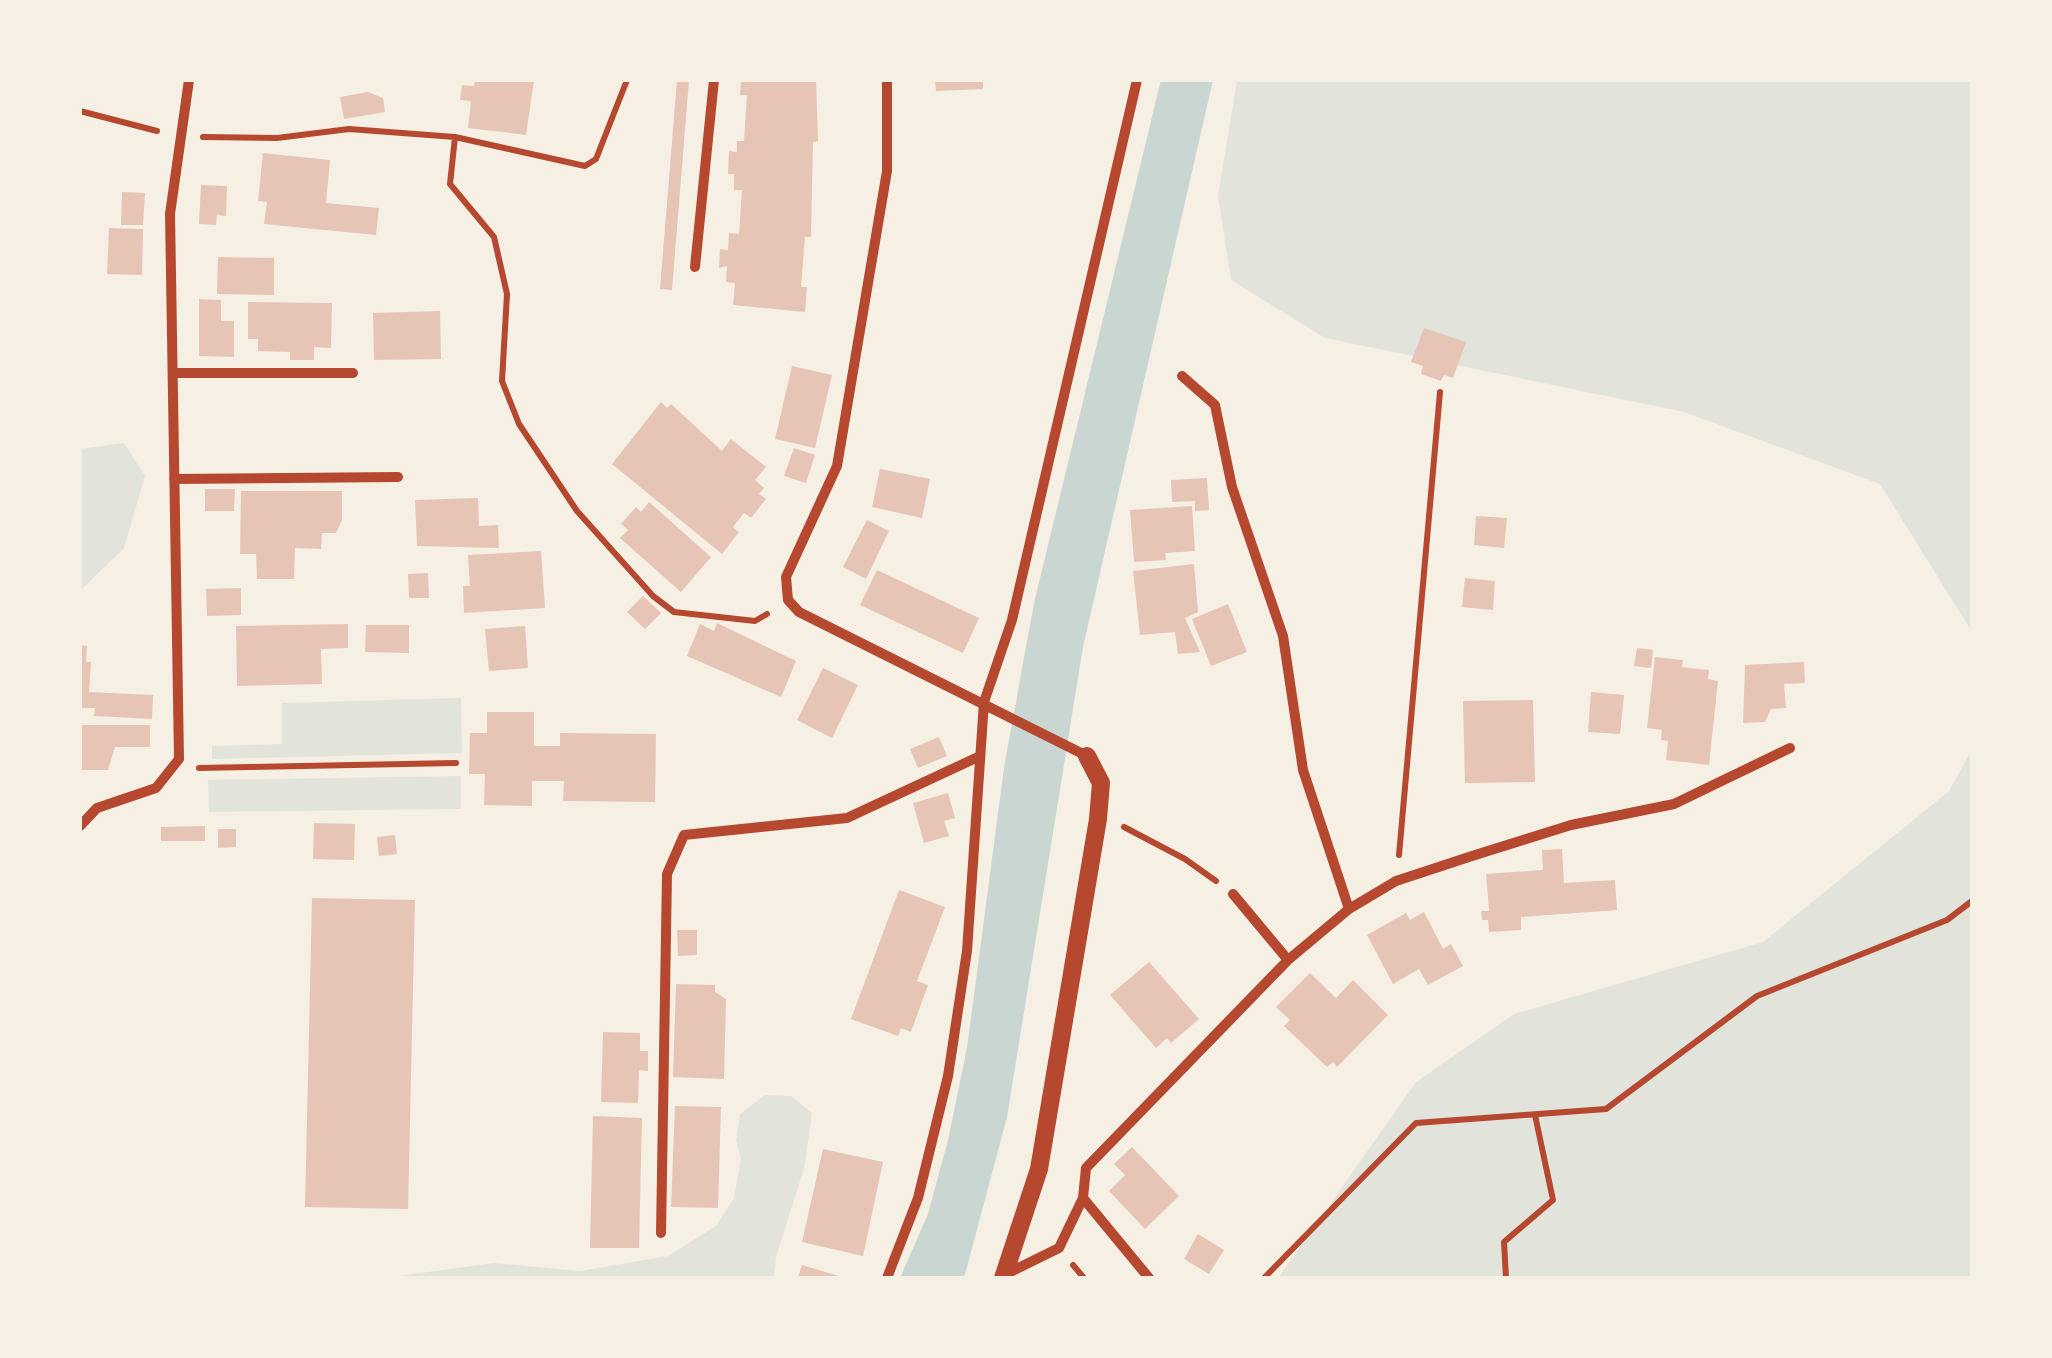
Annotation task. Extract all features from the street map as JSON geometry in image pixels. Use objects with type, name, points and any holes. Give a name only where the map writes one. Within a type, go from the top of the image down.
[{"type":"street","points":[[80,826],[97,808],[156,788],[179,760],[170,214],[178,136],[189,80]]},
{"type":"street","points":[[695,267],[714,80]]},
{"type":"street","points":[[887,80],[887,171],[838,466],[786,578],[788,600],[799,612],[1087,756],[1101,784],[1039,1169],[1003,1277]]},
{"type":"street","points":[[886,1278],[918,1198],[948,1076],[966,951],[984,702],[1012,620],[1137,80]]},
{"type":"street","points":[[173,372],[352,373]]},
{"type":"street","points":[[1182,376],[1215,405],[1232,487],[1283,636],[1302,770],[1349,909]]},
{"type":"street","points":[[174,480],[398,478]]},
{"type":"street","points":[[1003,1277],[1059,1248],[1083,1198],[1086,1168],[1288,960],[1349,909],[1396,881],[1570,824],[1674,804],[1790,748]]},
{"type":"street","points":[[661,1233],[667,874],[684,835],[847,818],[978,757]]},
{"type":"street","points":[[1233,894],[1288,960]]},
{"type":"street","points":[[1083,1198],[1149,1278]]},
{"type":"path","points":[[80,111],[178,136],[277,138],[349,129],[455,137],[585,166],[596,159],[627,80]]},
{"type":"path","points":[[455,137],[450,184],[494,237],[507,294],[501,343],[502,381],[519,424],[577,511],[653,596],[674,612],[756,621],[788,600]]},
{"type":"path","points":[[1396,881],[1440,392]]},
{"type":"path","points":[[179,760],[198,768],[456,764]]},
{"type":"path","points":[[1098,819],[1140,832],[1233,894]]},
{"type":"path","points":[[1264,1278],[1416,1123],[1606,1109],[1757,996],[1946,920],[1972,900]]},
{"type":"path","points":[[1506,1278],[1504,1242],[1553,1200],[1535,1115]]},
{"type":"shaded area","points":[[1161,80],[1213,80],[1083,647],[1007,1117],[964,1278],[900,1278],[928,1214],[948,1140],[967,1048],[1004,768],[1034,603]]},
{"type":"shaded area","points":[[1237,80],[1972,80],[1972,632],[1880,484],[1684,412],[1325,338],[1231,280],[1218,196]]},
{"type":"shaded area","points":[[124,443],[145,476],[124,548],[80,591],[80,449]]},
{"type":"shaded area","points":[[461,698],[462,753],[212,759],[212,746],[282,744],[282,703]]},
{"type":"shaded area","points":[[1972,750],[1972,1278],[1278,1278],[1416,1082],[1514,1014],[1763,942],[1949,791]]},
{"type":"shaded area","points":[[461,776],[461,809],[209,812],[208,780]]},
{"type":"shaded area","points":[[765,1095],[791,1096],[812,1113],[805,1165],[776,1257],[774,1278],[384,1278],[494,1263],[580,1271],[668,1256],[716,1226],[734,1198],[741,1159],[736,1140],[740,1114]]},
{"type":"building","points":[[475,80],[534,80],[526,135],[468,128],[471,101],[460,100],[462,85],[474,86]]},
{"type":"building","points":[[677,80],[689,80],[672,290],[660,289]]},
{"type":"building","points":[[741,80],[816,80],[818,141],[813,142],[811,237],[805,237],[801,287],[807,287],[805,312],[733,305],[735,283],[726,282],[727,266],[719,268],[720,249],[728,250],[729,233],[739,234],[742,190],[734,190],[734,174],[728,174],[729,151],[737,152],[737,141],[744,141],[747,95],[740,95]]},
{"type":"building","points":[[935,80],[983,80],[983,89],[936,91]]},
{"type":"building","points":[[368,92],[383,98],[385,112],[344,119],[340,97]]},
{"type":"building","points":[[263,153],[330,160],[326,203],[379,208],[376,235],[264,224],[267,202],[258,201]]},
{"type":"building","points":[[201,185],[227,186],[226,216],[217,215],[216,225],[199,224]]},
{"type":"building","points":[[122,192],[145,193],[143,225],[121,225]]},
{"type":"building","points":[[109,228],[143,229],[142,275],[107,274]]},
{"type":"building","points":[[218,257],[274,258],[274,295],[217,294]]},
{"type":"building","points":[[199,299],[221,300],[221,321],[234,321],[234,357],[199,356]]},
{"type":"building","points":[[248,302],[332,303],[331,348],[314,347],[314,360],[290,360],[290,352],[258,351],[258,339],[248,339]]},
{"type":"building","points":[[440,311],[441,359],[374,360],[373,313]]},
{"type":"building","points":[[1424,328],[1466,342],[1453,378],[1444,375],[1441,381],[1421,374],[1423,366],[1411,362]]},
{"type":"building","points":[[792,366],[832,375],[815,448],[775,439]]},
{"type":"building","points":[[661,402],[667,408],[671,404],[722,451],[731,439],[766,467],[755,480],[764,488],[759,494],[766,499],[751,518],[744,513],[733,527],[739,532],[722,554],[612,464]]},
{"type":"building","points":[[794,448],[815,455],[806,483],[784,476]]},
{"type":"building","points":[[880,469],[930,479],[922,518],[872,507]]},
{"type":"building","points":[[1207,478],[1209,510],[1195,511],[1195,501],[1172,502],[1171,480]]},
{"type":"building","points":[[205,489],[235,489],[234,511],[205,511]]},
{"type":"building","points":[[241,491],[342,491],[342,520],[336,533],[322,533],[321,549],[295,548],[294,579],[257,579],[256,554],[240,554]]},
{"type":"building","points":[[478,498],[479,526],[498,525],[499,548],[417,546],[415,500]]},
{"type":"building","points":[[649,502],[711,557],[681,592],[620,538],[628,530],[621,524],[636,507],[641,512]]},
{"type":"building","points":[[1192,506],[1195,551],[1165,553],[1166,560],[1134,562],[1130,510]]},
{"type":"building","points":[[1476,516],[1507,518],[1504,548],[1474,545]]},
{"type":"building","points":[[867,520],[889,531],[866,579],[843,567]]},
{"type":"building","points":[[541,551],[545,608],[464,613],[463,586],[470,586],[468,555]]},
{"type":"building","points":[[1194,564],[1198,612],[1185,618],[1200,652],[1178,654],[1175,632],[1140,635],[1133,571]]},
{"type":"building","points":[[877,570],[979,618],[963,653],[860,605]]},
{"type":"building","points":[[428,573],[429,598],[409,598],[408,574]]},
{"type":"building","points":[[1465,578],[1495,581],[1493,610],[1462,607]]},
{"type":"building","points":[[241,588],[241,615],[207,616],[206,589]]},
{"type":"building","points":[[643,596],[661,613],[645,629],[627,612]]},
{"type":"building","points":[[1228,604],[1247,652],[1211,666],[1192,619]]},
{"type":"building","points":[[717,623],[796,661],[781,697],[687,656],[700,624],[714,631]]},
{"type":"building","points":[[348,624],[348,648],[321,649],[322,684],[237,686],[236,626]]},
{"type":"building","points":[[366,625],[409,625],[409,653],[365,652]]},
{"type":"building","points":[[525,626],[528,668],[489,671],[485,629]]},
{"type":"building","points":[[80,645],[87,646],[86,662],[91,662],[89,692],[153,695],[152,719],[94,716],[95,708],[80,708]]},
{"type":"building","points":[[1637,648],[1653,650],[1651,668],[1634,666]]},
{"type":"building","points":[[1655,657],[1683,660],[1682,667],[1709,670],[1708,679],[1718,681],[1709,765],[1666,760],[1668,741],[1661,740],[1662,730],[1647,728]]},
{"type":"building","points":[[1804,662],[1805,683],[1784,684],[1786,708],[1771,709],[1765,722],[1743,723],[1745,665]]},
{"type":"building","points":[[823,668],[858,685],[832,738],[797,720]]},
{"type":"building","points":[[1591,692],[1624,695],[1620,734],[1588,732]]},
{"type":"building","points":[[1533,700],[1535,782],[1465,783],[1463,701]]},
{"type":"building","points":[[487,712],[534,712],[534,746],[560,746],[560,733],[656,734],[655,802],[563,801],[564,781],[532,781],[532,806],[484,805],[485,774],[469,774],[470,733],[487,733]]},
{"type":"building","points":[[80,725],[150,725],[150,747],[115,747],[108,770],[80,770]]},
{"type":"building","points":[[939,737],[947,756],[918,768],[910,749]]},
{"type":"building","points":[[948,793],[955,818],[944,821],[949,836],[924,843],[913,803]]},
{"type":"building","points":[[314,823],[355,824],[354,860],[313,859]]},
{"type":"building","points":[[205,826],[205,841],[161,841],[161,827]]},
{"type":"building","points":[[218,829],[236,829],[236,847],[218,848]]},
{"type":"building","points":[[395,835],[397,854],[379,856],[377,837]]},
{"type":"building","points":[[1562,849],[1564,883],[1615,880],[1617,910],[1521,917],[1521,930],[1489,932],[1488,920],[1482,920],[1481,911],[1489,911],[1486,874],[1543,870],[1542,850]]},
{"type":"building","points":[[899,890],[945,907],[917,981],[928,985],[911,1032],[901,1028],[898,1036],[851,1019]]},
{"type":"building","points":[[312,898],[415,900],[408,1209],[305,1207]]},
{"type":"building","points":[[1424,912],[1443,949],[1451,944],[1463,966],[1428,985],[1419,969],[1393,984],[1367,935],[1406,913],[1410,920]]},
{"type":"building","points":[[677,930],[697,930],[697,955],[678,956]]},
{"type":"building","points":[[1149,962],[1199,1019],[1171,1043],[1167,1038],[1156,1048],[1110,995]]},
{"type":"building","points":[[1310,973],[1336,998],[1353,980],[1388,1015],[1337,1067],[1333,1062],[1327,1067],[1284,1026],[1290,1020],[1276,1007]]},
{"type":"building","points":[[676,984],[715,985],[715,992],[726,999],[724,1079],[673,1077]]},
{"type":"building","points":[[603,1032],[640,1033],[640,1051],[648,1051],[648,1071],[639,1070],[638,1103],[601,1102]]},
{"type":"building","points":[[675,1106],[721,1107],[718,1208],[671,1207]]},
{"type":"building","points":[[593,1116],[642,1118],[639,1248],[590,1248]]},
{"type":"building","points":[[1132,1147],[1179,1196],[1145,1229],[1109,1191],[1125,1175],[1114,1164]]},
{"type":"building","points":[[823,1149],[883,1162],[863,1256],[802,1242]]},
{"type":"building","points":[[1198,1234],[1224,1250],[1209,1274],[1184,1259]]},
{"type":"building","points":[[802,1265],[842,1277],[842,1278],[798,1278]]}]
